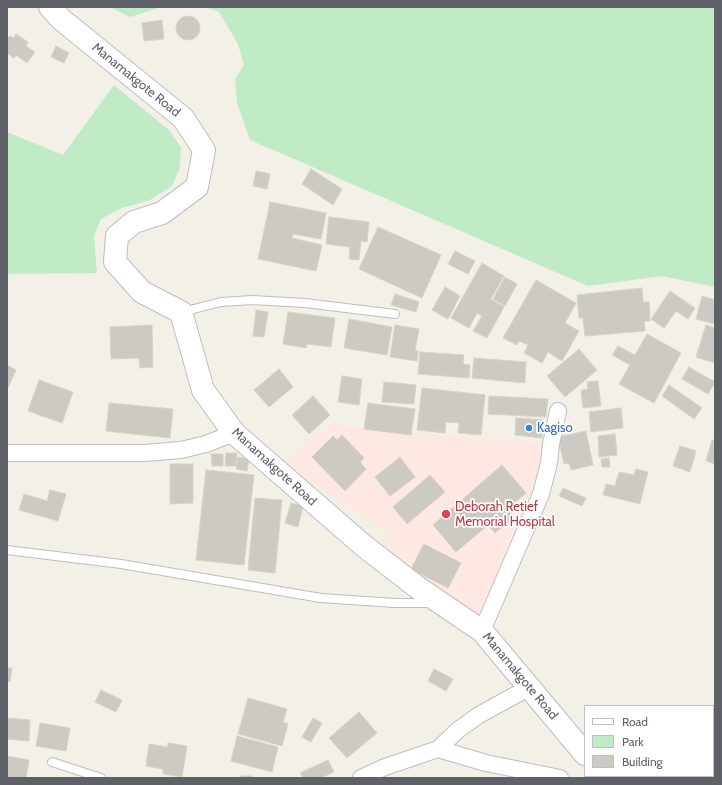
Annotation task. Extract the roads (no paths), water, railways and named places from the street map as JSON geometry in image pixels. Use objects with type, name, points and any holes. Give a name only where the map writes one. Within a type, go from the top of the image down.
[{"type":"street","name":"Manamakgote Road","points":[[50,7],[62,20],[184,118],[204,150],[197,187],[162,213],[134,222],[117,236],[115,262],[142,292],[181,312],[203,390],[234,434],[364,546],[417,587],[482,631],[584,753]]},
{"type":"street","points":[[482,631],[541,494],[549,463],[551,444],[558,411]]},
{"type":"street","points":[[7,453],[145,453],[181,450],[206,444],[234,434]]},
{"type":"street","points":[[360,778],[385,767],[438,749],[458,730],[479,715],[530,687]]},
{"type":"street","points":[[438,749],[486,763],[560,778]]},
{"type":"lane","points":[[181,312],[221,302],[252,300],[305,303],[395,314]]},
{"type":"lane","points":[[7,550],[122,564],[321,598],[395,603],[442,603]]},
{"type":"lane","points":[[52,762],[101,778]]},
{"type":"place","name":"Kagiso","points":[[529,428]]},
{"type":"place","name":"Deborah Retief Memorial Hospital","points":[[446,514]]}]
